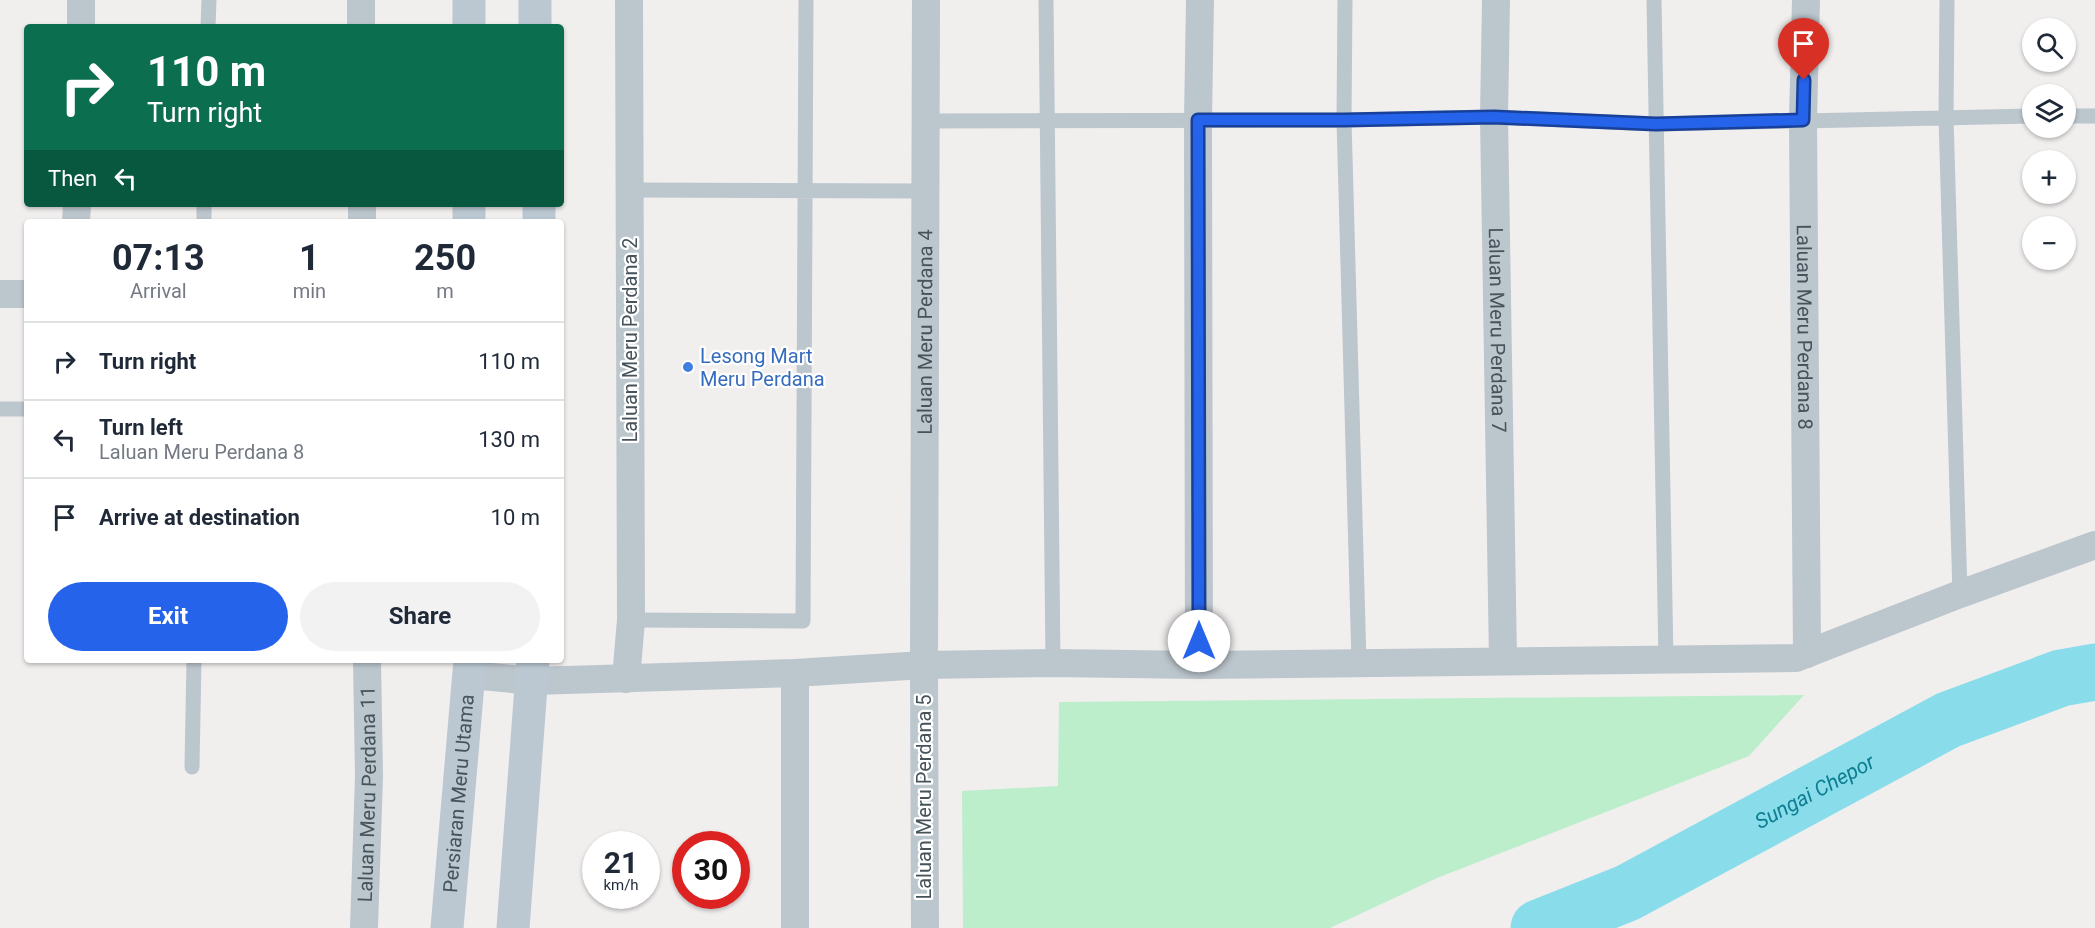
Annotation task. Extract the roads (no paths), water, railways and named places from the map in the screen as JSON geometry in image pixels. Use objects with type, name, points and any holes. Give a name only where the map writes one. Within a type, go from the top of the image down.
[{"type":"street","points":[[81,0],[81,24]]},
{"type":"street","points":[[361,0],[361,24]]},
{"type":"street","points":[[469,0],[469,24]]},
{"type":"street","points":[[535,0],[535,24]]},
{"type":"street","name":"Laluan Meru Perdana 2","points":[[626,679],[631,620],[629,0]]},
{"type":"street","name":"Laluan Meru Perdana 4","points":[[924,665],[926,0]]},
{"type":"street","points":[[1199,665],[1198,120],[1200,0]]},
{"type":"street","name":"Laluan Meru Perdana 7","points":[[1496,0],[1494,117],[1503,660]]},
{"type":"street","name":"Laluan Meru Perdana 8","points":[[1806,0],[1803,120],[1807,654]]},
{"type":"street","points":[[0,294],[24,294]]},
{"type":"street","points":[[470,668],[533,670],[626,679],[795,673],[924,665],[1053,663],[1199,665],[1796,658],[1960,594],[2095,545]]},
{"type":"street","name":"Laluan Meru Perdana 11","points":[[364,928],[369,776],[367,663]]},
{"type":"street","name":"Laluan Meru Perdana 5","points":[[924,665],[925,928]]},
{"type":"street","name":"Persiaran Meru Utama","points":[[447,928],[470,668]]},
{"type":"street","points":[[513,928],[533,670]]},
{"type":"street","points":[[795,673],[795,928]]},
{"type":"lane","points":[[208,24],[209,0]]},
{"type":"lane","points":[[631,620],[803,621],[806,0]]},
{"type":"lane","points":[[1046,0],[1053,663]]},
{"type":"lane","points":[[1345,0],[1344,120],[1359,663]]},
{"type":"lane","points":[[1654,0],[1666,660]]},
{"type":"lane","points":[[1947,0],[1946,117],[1960,594]]},
{"type":"lane","points":[[927,121],[1344,120],[1494,117],[1656,124],[2022,116]]},
{"type":"lane","points":[[2076,116],[2095,116]]},
{"type":"lane","points":[[630,190],[926,191]]},
{"type":"lane","points":[[0,409],[24,409]]},
{"type":"lane","points":[[192,767],[194,663]]},
{"type":"waterway","name":"Sungai Chepor","points":[[1539,928],[1627,893],[1948,720],[2061,678],[2095,672]]},
{"type":"place","name":"Lesong Mart Meru Perdana","points":[[688,367]]}]
